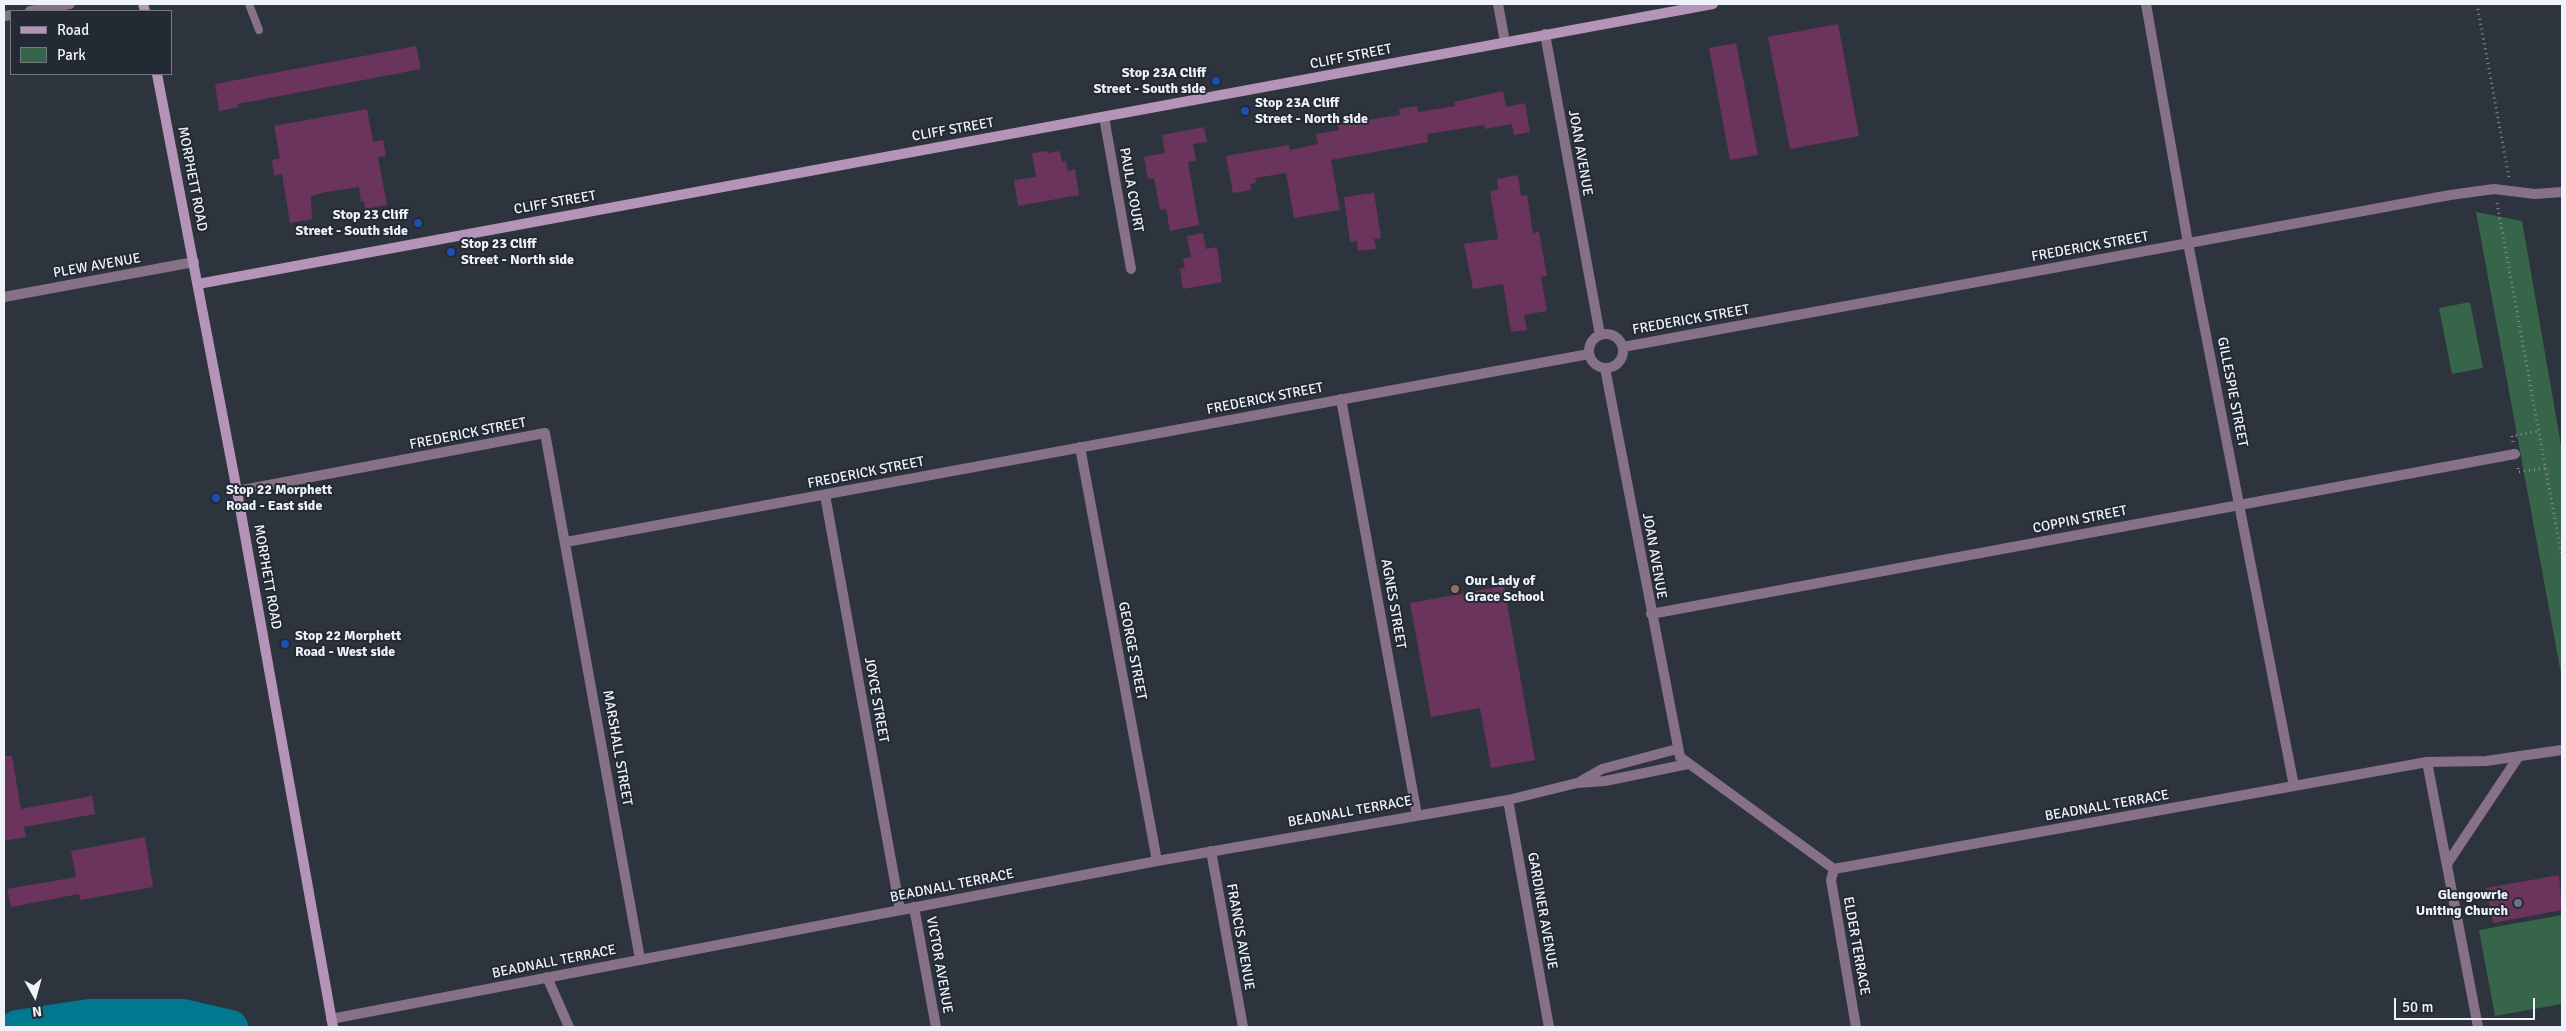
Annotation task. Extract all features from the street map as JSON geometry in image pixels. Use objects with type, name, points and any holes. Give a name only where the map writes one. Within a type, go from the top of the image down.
[{"type":"street","points":[[36,10],[70,4]]},
{"type":"street","points":[[1498,4],[1505,42]]},
{"type":"street","name":"CLIFF STREET","points":[[198,284],[1713,4]]},
{"type":"street","name":"GILLESPIE STREET","points":[[2146,4],[2188,243],[2241,504],[2294,786]]},
{"type":"street","name":"JOAN AVENUE","points":[[1544,34],[1600,335]]},
{"type":"street","name":"MORPHETT ROAD","points":[[157,75],[237,491],[332,1023]]},
{"type":"street","name":"PAULA COURT","points":[[1104,117],[1131,269]]},
{"type":"street","name":"FREDERICK STREET","points":[[1623,347],[2450,195],[2494,190],[2535,194],[2562,192]]},
{"type":"street","name":"PLEW AVENUE","points":[[4,297],[194,262]]},
{"type":"street","points":[[1611,334],[1617,337],[1623,347],[1622,359],[1612,367],[1606,368],[1595,364],[1589,354],[1591,343],[1600,335],[1611,334]]},
{"type":"street","name":"FREDERICK STREET","points":[[237,491],[545,434],[566,542],[1341,398],[1589,354]]},
{"type":"street","name":"JOAN AVENUE","points":[[1606,368],[1677,749]]},
{"type":"street","name":"AGNES STREET","points":[[1341,398],[1417,815]]},
{"type":"street","name":"GEORGE STREET","points":[[1080,447],[1157,861]]},
{"type":"street","name":"COPPIN STREET","points":[[1651,614],[2515,454]]},
{"type":"street","name":"JOYCE STREET","points":[[825,495],[900,910]]},
{"type":"street","name":"MARSHALL STREET","points":[[566,542],[640,959]]},
{"type":"street","points":[[1677,749],[1680,757],[1688,764],[1834,869]]},
{"type":"street","name":"BEADNALL TERRACE","points":[[1578,783],[1602,769],[1677,749]]},
{"type":"street","name":"BEADNALL TERRACE","points":[[1834,869],[2427,762],[2486,761],[2562,750]]},
{"type":"street","points":[[2447,864],[2519,756]]},
{"type":"street","points":[[2427,762],[2478,1027]]},
{"type":"street","name":"BEADNALL TERRACE","points":[[332,1023],[640,959],[1211,851],[1508,800],[1578,783],[1605,781],[1688,764]]},
{"type":"street","name":"GARDINER AVENUE","points":[[1508,800],[1549,1027]]},
{"type":"street","name":"FRANCIS AVENUE","points":[[1211,851],[1243,1027]]},
{"type":"street","name":"ELDER TERRACE","points":[[1834,869],[1831,880],[1856,1027]]},
{"type":"street","name":"VICTOR AVENUE","points":[[914,907],[936,1027]]},
{"type":"street","points":[[547,977],[569,1027]]},
{"type":"lane","points":[[249,4],[259,30]]},
{"type":"path","points":[[2477,4],[2511,191]]},
{"type":"path","points":[[2494,190],[2562,558]]},
{"type":"green space","points":[[2476,212],[2522,221],[2562,451],[2562,679]]},
{"type":"green space","points":[[2470,302],[2483,368],[2452,374],[2439,308]]},
{"type":"green space","points":[[2562,915],[2562,1004],[2495,1016],[2479,930]]},
{"type":"building","points":[[1838,24],[1859,136],[1790,149],[1768,37]]},
{"type":"building","points":[[1736,43],[1758,155],[1730,160],[1709,48]]},
{"type":"building","points":[[416,46],[421,69],[238,104],[239,107],[219,111],[215,84]]},
{"type":"building","points":[[1503,91],[1506,107],[1525,103],[1530,132],[1514,135],[1512,124],[1485,129],[1484,125],[1427,134],[1428,142],[1331,160],[1340,210],[1294,218],[1286,173],[1255,178],[1256,183],[1250,184],[1251,190],[1233,193],[1226,156],[1289,145],[1290,150],[1318,144],[1316,134],[1339,130],[1338,125],[1352,123],[1351,118],[1368,115],[1369,120],[1400,115],[1399,109],[1417,106],[1418,112],[1455,106],[1454,102]]},
{"type":"building","points":[[367,109],[373,142],[383,140],[386,156],[378,157],[387,205],[365,209],[364,201],[361,202],[359,187],[326,192],[311,196],[312,219],[290,223],[282,174],[274,176],[272,160],[280,158],[274,126]]},
{"type":"building","points":[[1204,127],[1207,142],[1193,144],[1196,161],[1188,162],[1199,225],[1170,231],[1166,209],[1160,210],[1154,178],[1148,179],[1144,157],[1165,153],[1162,135]]},
{"type":"building","points":[[1047,151],[1048,153],[1060,151],[1062,162],[1066,161],[1068,171],[1075,169],[1079,195],[1018,206],[1014,180],[1036,177],[1032,153]]},
{"type":"building","points":[[1518,175],[1521,196],[1527,195],[1533,233],[1539,232],[1547,276],[1541,277],[1547,311],[1524,315],[1527,330],[1511,332],[1503,284],[1473,289],[1464,244],[1498,239],[1490,191],[1498,190],[1497,179]]},
{"type":"building","points":[[1374,193],[1381,238],[1374,239],[1376,249],[1358,251],[1357,241],[1350,242],[1344,197]]},
{"type":"building","points":[[1203,233],[1206,249],[1217,247],[1222,282],[1183,289],[1180,269],[1185,268],[1183,259],[1191,257],[1187,236]]},
{"type":"building","points":[[1504,586],[1535,760],[1491,768],[1480,708],[1431,717],[1410,603]]},
{"type":"building","points":[[4,756],[12,756],[21,809],[92,796],[95,814],[24,827],[26,837],[4,841]]},
{"type":"building","points":[[145,837],[153,887],[80,900],[79,894],[11,907],[7,889],[76,877],[71,851]]},
{"type":"building","points":[[2559,875],[2562,910],[2493,923],[2486,888]]},
{"type":"waterway","points":[[17,1027],[89,1016],[183,1016],[231,1027]]},
{"type":"place","name":"Stop 23A Cliff Street - South side","points":[[1216,81]]},
{"type":"place","name":"Stop 23A Cliff Street - North side","points":[[1245,111]]},
{"type":"place","name":"Stop 23 Cliff Street - South side","points":[[418,223]]},
{"type":"place","name":"Stop 23 Cliff Street - North side","points":[[451,252]]},
{"type":"place","name":"Stop 22 Morphett Road - East side","points":[[216,498]]},
{"type":"place","name":"Our Lady of Grace School","points":[[1455,589]]},
{"type":"place","name":"Stop 22 Morphett Road - West side","points":[[285,644]]},
{"type":"place","name":"Glengowrie Uniting Church","points":[[2518,903]]}]
